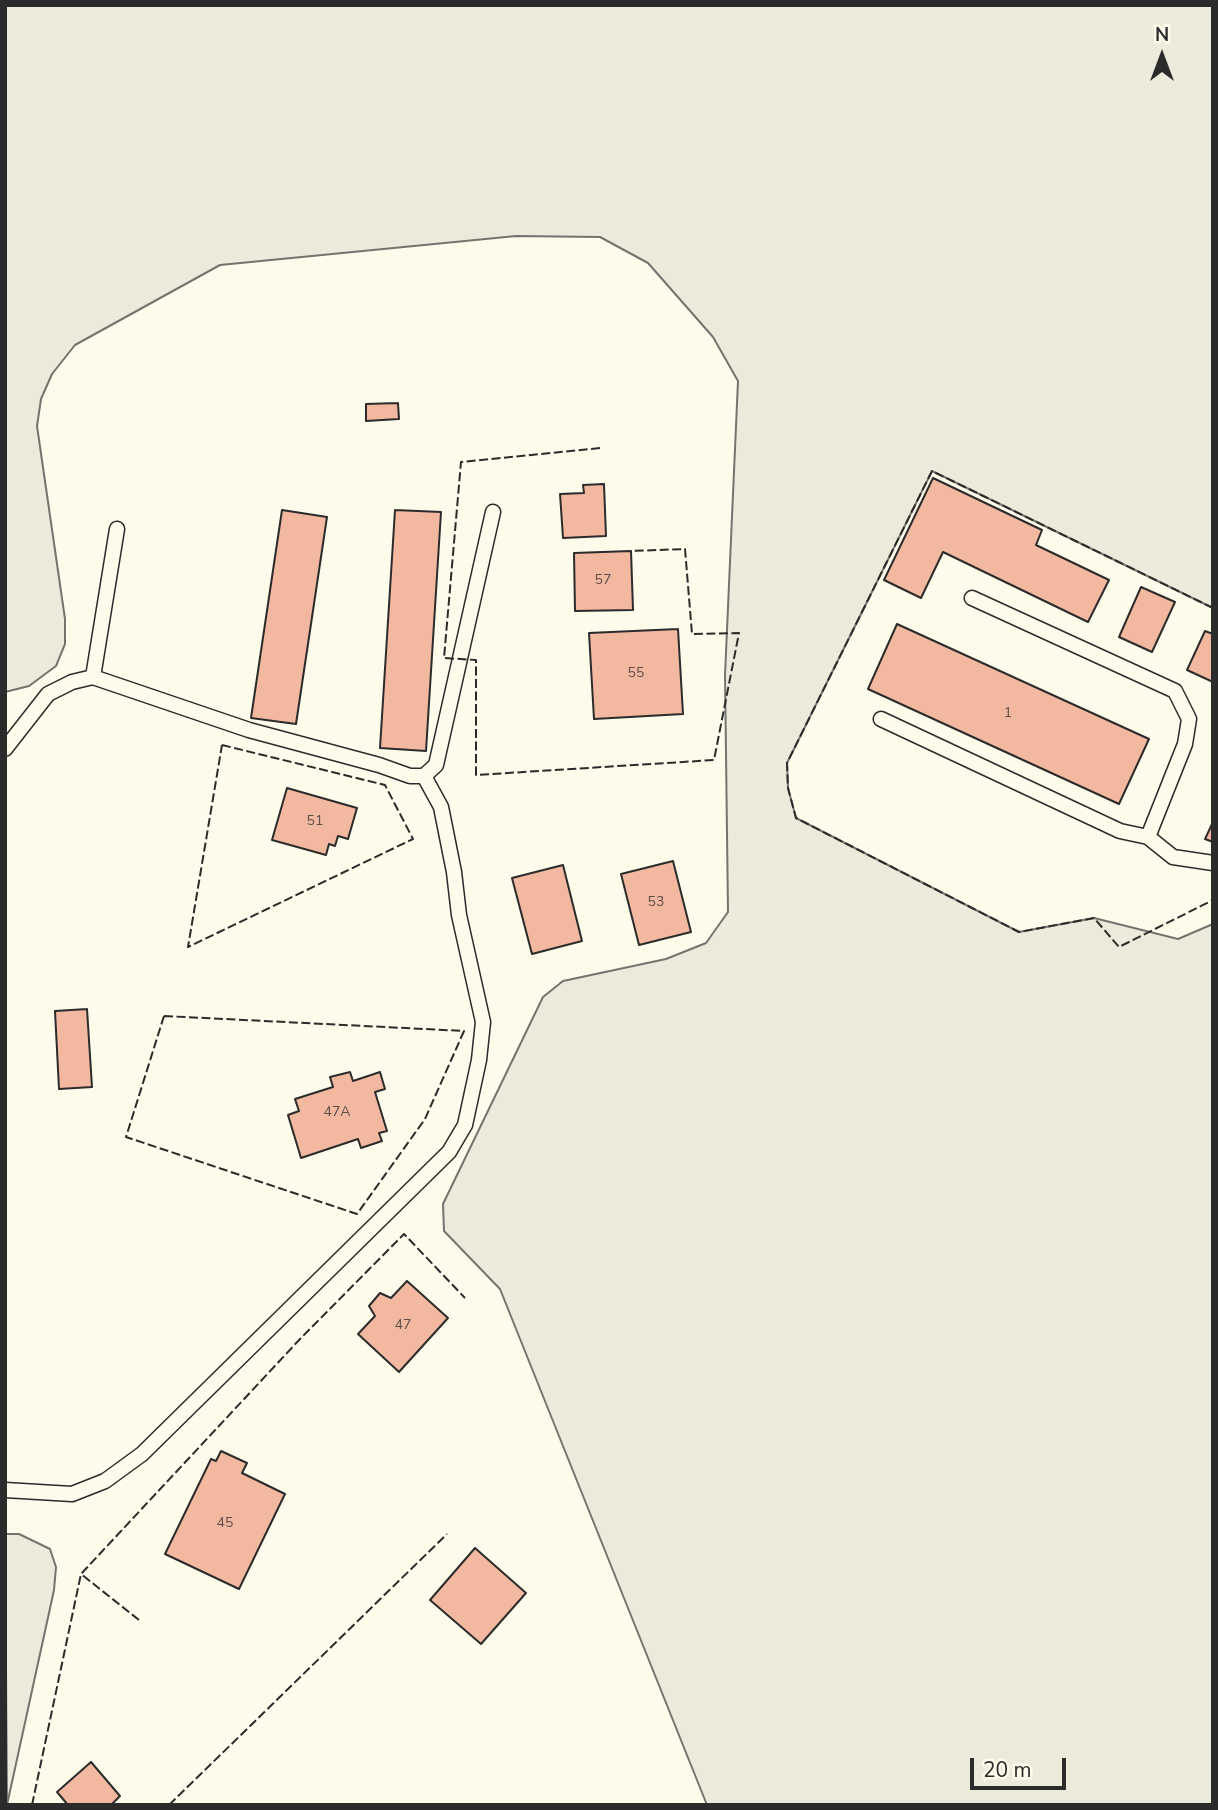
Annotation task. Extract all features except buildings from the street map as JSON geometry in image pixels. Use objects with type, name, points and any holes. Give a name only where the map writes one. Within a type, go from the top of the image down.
[{"type":"lane","points":[[5,749],[48,694],[72,682],[93,677],[249,730],[410,776],[424,776],[436,765],[493,512]]},
{"type":"lane","points":[[93,677],[117,529]]},
{"type":"lane","points":[[972,598],[1175,691],[1189,719],[1185,744],[1148,837]]},
{"type":"lane","points":[[881,719],[1121,831],[1148,837],[1173,857],[1213,863]]},
{"type":"lane","points":[[5,1490],[72,1494],[105,1481],[142,1454],[449,1152],[465,1125],[479,1060],[483,1022],[459,915],[454,872],[441,807],[424,776]]},
{"type":"shaded area","points":[[5,5],[1213,5],[1213,608],[932,471],[787,763],[788,788],[796,818],[1019,932],[1094,918],[1178,939],[1213,924],[1213,1805],[707,1805],[500,1289],[444,1231],[443,1204],[543,997],[563,981],[666,959],[706,943],[728,912],[725,675],[738,381],[713,337],[648,263],[600,237],[516,236],[220,265],[75,345],[52,374],[41,399],[37,426],[65,619],[65,644],[56,666],[29,686],[5,692]]},
{"type":"shaded area","points":[[5,1534],[19,1534],[50,1549],[56,1567],[54,1590],[7,1805]]},
{"type":"fence","points":[[600,448],[461,462],[444,658],[476,660],[476,775],[714,760],[739,633],[692,634],[685,549],[631,551]]},
{"type":"fence","points":[[1213,608],[932,471],[787,763],[788,788],[796,818],[1019,932],[1094,918],[1119,947],[1213,900]]},
{"type":"fence","points":[[222,745],[385,785],[413,839],[188,947],[222,745]]},
{"type":"fence","points":[[164,1016],[464,1031],[425,1119],[357,1214],[126,1137],[164,1016]]},
{"type":"fence","points":[[139,1620],[81,1574],[300,1339],[404,1234],[465,1298]]},
{"type":"fence","points":[[169,1805],[447,1534]]},
{"type":"fence","points":[[32,1805],[81,1574]]}]
